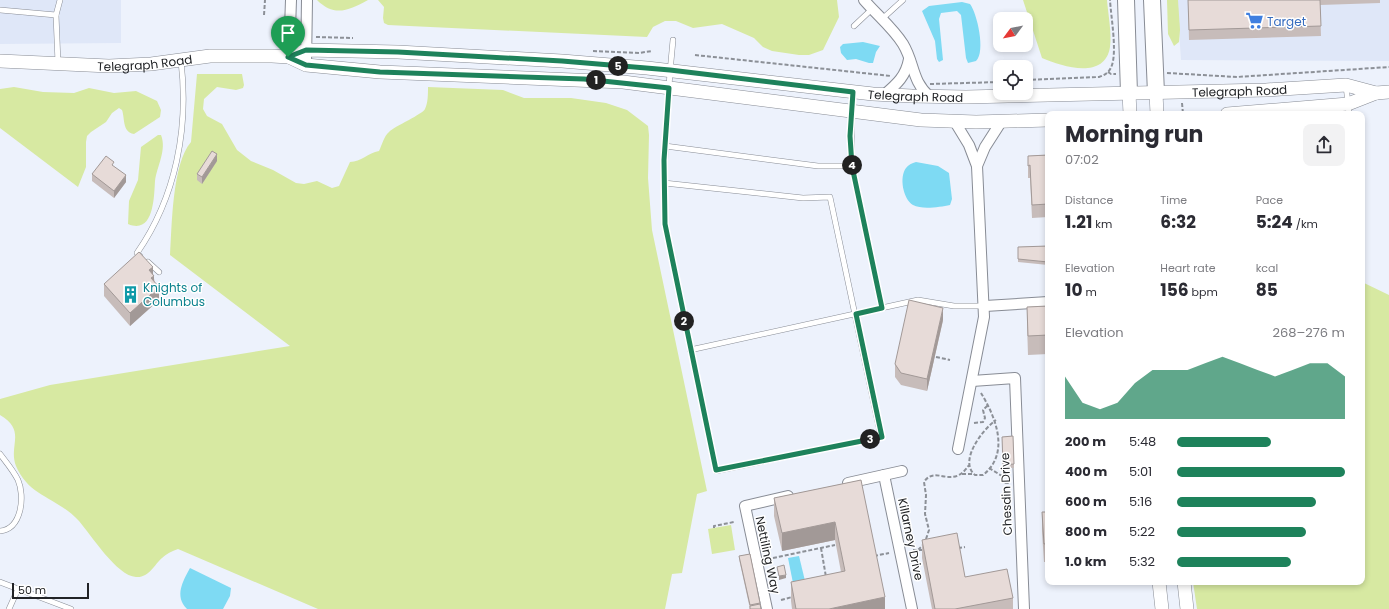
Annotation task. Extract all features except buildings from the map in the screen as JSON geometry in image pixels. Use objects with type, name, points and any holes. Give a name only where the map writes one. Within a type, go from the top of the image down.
[{"type":"highway","points":[[1126,0],[1129,93]]},
{"type":"highway","points":[[1152,0],[1156,93]]},
{"type":"main road","name":"Telegraph Road","points":[[0,61],[110,66],[152,64],[218,56],[288,57],[306,50],[398,52],[562,61],[670,70],[853,92],[930,97],[1266,90],[1346,85],[1383,92]]},
{"type":"main road","name":"Telegraph Road","points":[[288,57],[306,65],[380,72],[584,79],[669,88],[851,112],[955,122],[1045,120]]},
{"type":"main road","points":[[851,112],[853,92]]},
{"type":"main road","name":"Telegraph Road","points":[[1299,111],[1348,109],[1383,92]]},
{"type":"main road","points":[[1129,93],[1130,111]]},
{"type":"main road","points":[[1156,93],[1157,111]]},
{"type":"main road","points":[[1159,585],[1162,609]]},
{"type":"main road","points":[[1184,585],[1187,609]]},
{"type":"street","points":[[288,57],[291,0]]},
{"type":"street","points":[[306,65],[307,0]]},
{"type":"street","points":[[864,0],[904,44],[919,85],[930,97]]},
{"type":"street","points":[[884,95],[903,78],[908,68],[910,59]]},
{"type":"street","points":[[955,122],[969,144],[977,166],[985,306],[984,320],[958,449]]},
{"type":"street","points":[[977,166],[985,146],[1001,122]]},
{"type":"street","points":[[985,306],[1045,302]]},
{"type":"street","name":"Chesdin Drive","points":[[972,381],[1015,378],[1024,609]]},
{"type":"street","points":[[837,485],[902,471]]},
{"type":"street","name":"Killarney Drive","points":[[884,475],[912,609]]},
{"type":"street","name":"Nettiling Way","points":[[767,609],[745,506],[799,494]]},
{"type":"lane","points":[[58,64],[56,15],[60,0]]},
{"type":"lane","points":[[882,19],[903,0]]},
{"type":"lane","points":[[854,26],[872,9]]},
{"type":"lane","points":[[0,10],[56,15]]},
{"type":"lane","points":[[664,183],[803,198],[830,196],[882,437],[716,470],[665,224],[664,183],[665,146],[673,40]]},
{"type":"lane","points":[[159,272],[137,253],[163,210],[174,172],[182,114],[181,60]]},
{"type":"lane","points":[[1346,85],[1348,109]]},
{"type":"lane","points":[[851,112],[852,166],[882,308]]},
{"type":"lane","points":[[665,146],[818,166],[852,166]]},
{"type":"lane","points":[[690,350],[918,300],[954,306],[985,306]]},
{"type":"lane","points":[[0,454],[18,480],[21,492],[21,506],[15,522],[4,531],[0,531]]},
{"type":"lane","points":[[0,582],[71,609]]},
{"type":"lane","points":[[9,609],[18,589]]},
{"type":"path","points":[[264,15],[265,0]]},
{"type":"path","points":[[1033,80],[1098,77],[1109,73],[1113,56],[1110,0]]},
{"type":"path","points":[[695,55],[897,76]]},
{"type":"path","points":[[1168,73],[1237,77],[1389,67]]},
{"type":"path","points":[[1180,73],[1180,80]]},
{"type":"path","points":[[924,84],[993,82]]},
{"type":"path","points":[[936,357],[950,360]]},
{"type":"path","points":[[960,474],[983,475],[989,468],[996,454],[998,442],[996,420],[981,393]]},
{"type":"path","points":[[983,422],[985,418],[983,410],[988,405]]},
{"type":"path","points":[[918,550],[926,540],[928,533],[925,514],[926,495],[924,482],[928,477],[935,475],[951,478],[960,474],[970,464],[975,444],[988,426],[996,420]]},
{"type":"path","points":[[974,422],[983,422],[988,426]]},
{"type":"path","points":[[970,464],[974,474]]},
{"type":"path","points":[[989,468],[1002,476],[1003,483],[1011,484]]},
{"type":"path","points":[[1005,513],[1005,505],[1012,504]]},
{"type":"path","points":[[714,528],[714,526],[734,522]]},
{"type":"path","points":[[773,558],[835,545]]},
{"type":"path","points":[[957,548],[965,547]]},
{"type":"path","points":[[821,548],[828,582]]},
{"type":"path","points":[[913,550],[926,549]]},
{"type":"path","points":[[873,556],[890,553]]},
{"type":"path","points":[[782,600],[795,597]]},
{"type":"shaded area","points":[[0,0],[121,0],[121,43],[0,44]]},
{"type":"shaded area","points":[[1177,0],[1389,0],[1389,61],[1181,60]]},
{"type":"green space","points":[[317,0],[368,0],[348,9],[335,10],[329,9]]},
{"type":"green space","points":[[378,0],[837,0],[839,17],[823,50],[809,55],[799,55],[772,51],[763,47],[754,38],[722,24],[693,28],[676,21],[665,21],[653,27],[647,37],[388,25],[384,23],[384,7]]},
{"type":"green space","points":[[1023,0],[1107,0],[1110,47],[1107,57],[1100,64],[1082,68],[1061,65],[1042,58],[1033,31],[1033,12],[1027,12]]},
{"type":"green space","points":[[1167,0],[1178,0],[1180,30],[1179,42],[1174,46],[1168,34]]},
{"type":"green space","points":[[197,74],[242,74],[244,85],[243,88],[236,90],[217,87],[204,99],[203,109],[207,116],[222,124],[237,150],[251,161],[273,170],[296,183],[304,184],[317,181],[332,188],[339,186],[350,162],[358,161],[379,151],[384,138],[389,132],[425,109],[428,98],[428,87],[503,90],[524,98],[571,98],[606,103],[627,110],[648,126],[648,178],[652,230],[707,491],[697,494],[682,573],[672,574],[665,609],[318,609],[178,549],[169,553],[159,561],[148,573],[141,577],[136,577],[129,575],[113,563],[71,513],[36,491],[28,484],[16,466],[14,458],[15,433],[13,427],[8,421],[0,415],[0,399],[50,385],[290,346],[170,255],[174,196],[180,165],[191,142]]},
{"type":"green space","points":[[14,87],[43,92],[74,93],[89,88],[114,93],[136,91],[157,101],[161,110],[160,117],[134,134],[127,131],[122,110],[119,108],[112,113],[106,122],[87,136],[86,167],[78,187],[0,128],[0,89]]},
{"type":"green space","points":[[158,135],[161,135],[163,146],[156,175],[151,213],[143,224],[137,226],[128,224],[129,201],[138,180],[141,147]]},
{"type":"green space","points":[[1365,283],[1389,295],[1389,609],[1197,609],[1193,585],[1365,585]]},
{"type":"green space","points":[[731,525],[735,550],[712,554],[708,529]]},
{"type":"water","points":[[962,2],[970,4],[978,24],[980,41],[979,56],[976,61],[968,63],[966,58],[961,15],[957,11],[941,13],[939,19],[943,60],[939,62],[937,59],[935,41],[922,11],[929,6]]},
{"type":"water","points":[[863,42],[880,46],[876,52],[873,63],[856,59],[847,60],[841,53],[840,47],[843,44]]},
{"type":"water","points":[[916,162],[938,166],[949,173],[952,199],[950,205],[931,208],[917,207],[910,202],[903,188],[903,177],[907,167]]},
{"type":"water","points":[[799,556],[806,585],[794,588],[788,558]]},
{"type":"water","points":[[190,568],[231,588],[230,596],[223,609],[187,609],[183,604],[180,594],[181,588]]},
{"type":"place","name":"Target","points":[[1254,21]]},
{"type":"place","name":"Knights of Columbus","points":[[130,294]]},
{"type":"route","points":[[306,50],[398,52],[562,61],[670,70],[853,92],[850,136],[852,166],[882,308],[856,314],[882,437],[716,470],[665,224],[664,160],[669,88],[584,79],[380,72],[306,65],[288,57],[306,50]]}]
